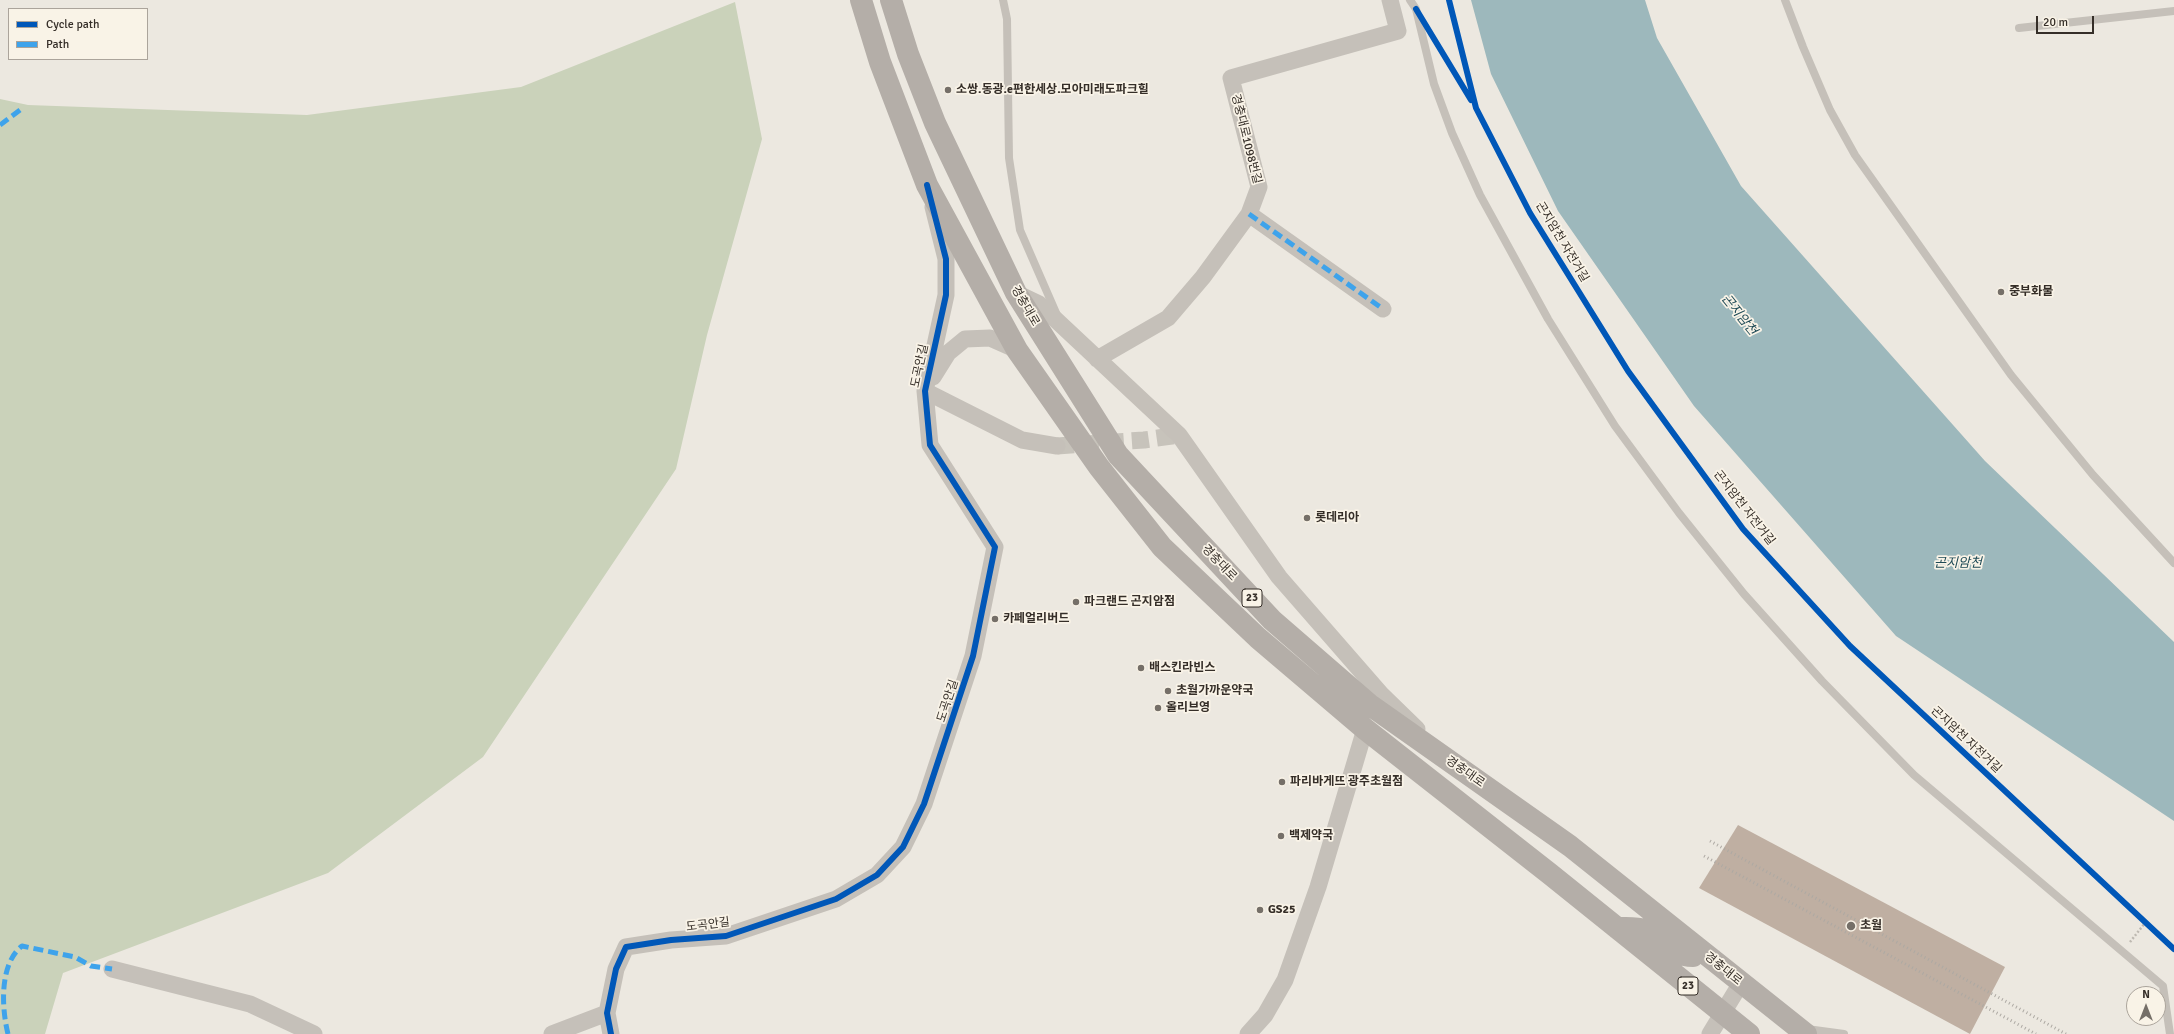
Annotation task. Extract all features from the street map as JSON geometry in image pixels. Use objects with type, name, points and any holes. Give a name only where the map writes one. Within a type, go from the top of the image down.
[{"type":"main road","name":"23","points":[[861,0],[880,62],[927,186],[1017,350],[1099,467],[1162,546],[1258,638],[1365,729],[1749,1034]]},
{"type":"main road","name":"경충대로","points":[[891,0],[908,54],[935,123],[1016,293],[1118,455],[1272,620],[1370,705],[1570,846],[1803,1031]]},
{"type":"main road","points":[[1617,928],[1635,928],[1646,930],[1672,950],[1685,956],[1693,956],[1700,950]]},
{"type":"street","name":"경충대로1098번길","points":[[1097,359],[1168,318],[1203,277],[1249,214],[1259,187],[1231,78],[1398,32],[1390,0]]},
{"type":"street","name":"도곡안길","points":[[612,1034],[607,1013],[616,969],[626,947],[671,940],[726,936],[836,899],[877,875],[903,847],[924,804],[973,656],[995,547],[930,445],[925,391],[946,295],[946,259],[927,186]]},
{"type":"street","points":[[1249,214],[1383,308]]},
{"type":"street","points":[[1016,293],[1039,304],[1179,435],[1279,577],[1381,694],[1450,761]]},
{"type":"street","points":[[1017,350],[990,338],[965,340],[948,353],[925,391],[1022,440],[1057,446]]},
{"type":"street","points":[[1248,1034],[1265,1015],[1285,980],[1318,886],[1365,729]]},
{"type":"street","points":[[112,969],[250,1004],[314,1034]]},
{"type":"street","points":[[1710,1034],[1741,983]]},
{"type":"street","points":[[552,1034],[607,1013]]},
{"type":"lane","points":[[1003,0],[1007,19],[1009,158],[1020,230],[1060,323]]},
{"type":"lane","points":[[1410,0],[1416,9],[1436,91],[1452,133],[1480,195],[1548,319],[1615,426],[1679,513],[1744,594],[1822,681],[1914,775],[2163,986],[2170,1034]]},
{"type":"lane","points":[[1785,0],[1802,48],[1830,110],[1855,155],[2011,375],[2094,475],[2174,563]]},
{"type":"lane","points":[[2019,28],[2174,11]]},
{"type":"lane","points":[[1803,1031],[1844,1034]]},
{"type":"path","points":[[2140,918],[2151,928]]},
{"type":"path","points":[[2123,952],[2146,923]]},
{"type":"green space","points":[[735,2],[762,139],[707,335],[676,469],[483,757],[328,873],[63,973],[45,1034],[0,1034],[0,99],[28,105],[307,115],[521,87]]},
{"type":"water","name":"곤지암천","points":[[1471,0],[1645,0],[1657,38],[1741,186],[1985,461],[2174,642],[2174,821],[1896,636],[1694,406],[1558,211],[1491,74]]},
{"type":"building","points":[[1738,825],[2005,967],[1970,1034],[1699,888]]},
{"type":"tunnel","points":[[1057,446],[1144,440],[1179,435]]},
{"type":"railway","points":[[1710,841],[2066,1034]]},
{"type":"railway","points":[[1704,856],[2036,1034]]},
{"type":"marked path","points":[[0,125],[20,110]]},
{"type":"marked path","points":[[1249,214],[1383,309]]},
{"type":"marked path","points":[[8,1034],[4,1011],[4,986],[10,963],[22,946],[75,957],[91,966],[112,969]]},
{"type":"cycle path","name":"곤지암천 자전거길","points":[[1449,0],[1476,108],[1530,213],[1628,371],[1743,529],[1850,646],[2174,949]]},
{"type":"cycle path","points":[[1416,9],[1471,100]]},
{"type":"cycle path","points":[[611,1034],[607,1013],[616,969],[626,947],[671,940],[726,936],[836,899],[877,875],[903,847],[924,804],[973,656],[995,547],[930,445],[925,391],[946,295],[946,259],[927,185]]},
{"type":"place","name":"소쌍.동광.e편한세상.모아미래도파크힐","points":[[948,90]]},
{"type":"place","name":"중부화물","points":[[2001,292]]},
{"type":"place","name":"롯데리아","points":[[1307,518]]},
{"type":"place","name":"파크랜드 곤지암점","points":[[1076,602]]},
{"type":"place","name":"카페얼리버드","points":[[995,619]]},
{"type":"place","name":"배스킨라빈스","points":[[1141,668]]},
{"type":"place","name":"초월가까운약국","points":[[1168,691]]},
{"type":"place","name":"올리브영","points":[[1158,708]]},
{"type":"place","name":"파리바게뜨 광주초월점","points":[[1282,782]]},
{"type":"place","name":"백제약국","points":[[1281,836]]},
{"type":"place","name":"GS25","points":[[1260,910]]},
{"type":"place","name":"초월","points":[[1851,926]]}]
